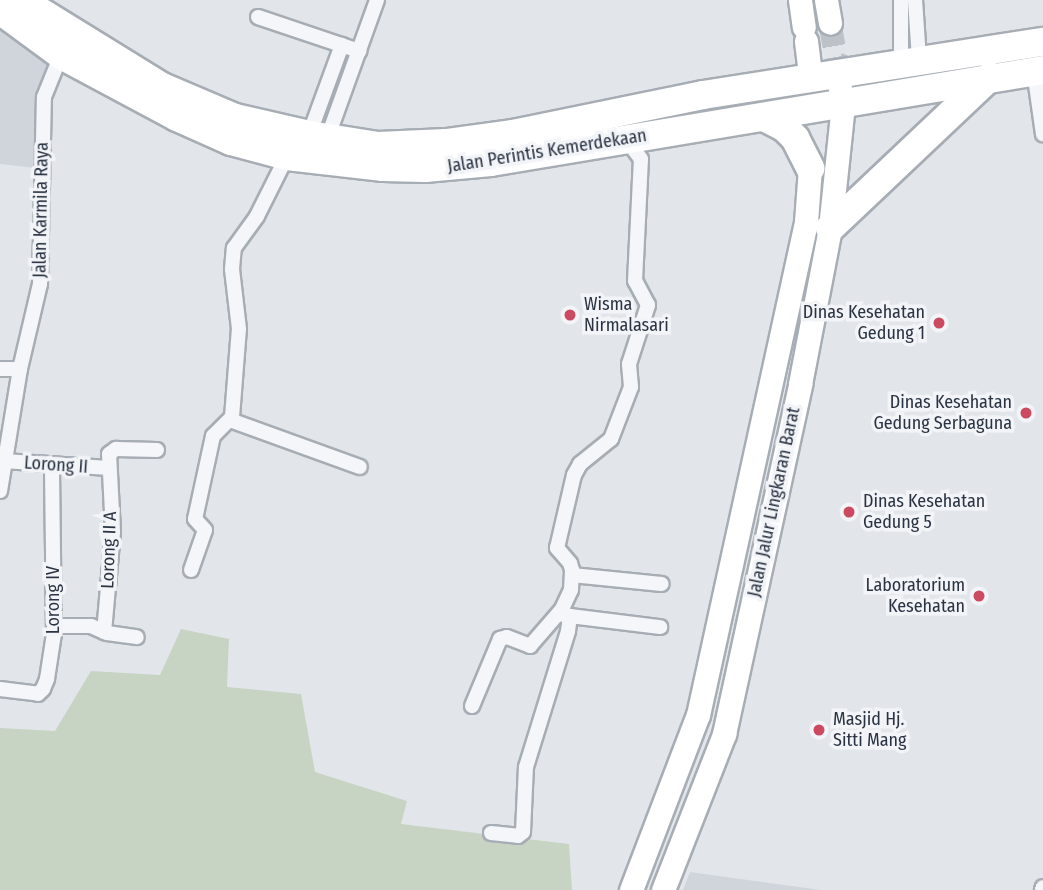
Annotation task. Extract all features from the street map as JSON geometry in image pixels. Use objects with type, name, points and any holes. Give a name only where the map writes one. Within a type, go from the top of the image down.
[{"type":"highway","name":"Jalan Perintis Kemerdekaan","points":[[21,0],[162,87],[235,118],[318,137],[379,146],[446,143],[513,134],[833,73],[1043,41]]},
{"type":"highway","name":"Jalan Perintis Kemerdekaan","points":[[0,10],[61,55],[177,117],[231,141],[287,156],[425,168],[491,162],[1039,70]]},
{"type":"highway","points":[[833,73],[839,105]]},
{"type":"highway","points":[[833,73],[839,105]]},
{"type":"highway","points":[[830,228],[991,76]]},
{"type":"highway","points":[[764,117],[783,127],[795,138],[810,168]]},
{"type":"main road","points":[[800,0],[805,34],[833,73]]},
{"type":"main road","points":[[826,0],[830,23]]},
{"type":"main road","name":"Jalan Jalur Lingkaran Barat","points":[[663,890],[724,734],[810,334],[830,228],[839,105]]},
{"type":"main road","name":"Jalan Jalur Lingkaran Barat","points":[[631,890],[698,715],[786,323],[806,222],[810,168]]},
{"type":"street","points":[[318,137],[359,51],[377,0]]},
{"type":"street","points":[[901,0],[910,61]]},
{"type":"street","points":[[910,61],[915,0]]},
{"type":"street","points":[[258,17],[359,51]]},
{"type":"street","points":[[318,137],[342,46]]},
{"type":"street","name":"Jalan Karmila Raya","points":[[0,491],[3,452],[42,264],[44,97],[61,55]]},
{"type":"street","points":[[1039,70],[1043,134]]},
{"type":"street","points":[[491,833],[523,833],[526,767],[566,642],[565,615],[572,575],[570,563],[557,548],[574,475],[580,464],[609,442],[618,425],[631,387],[630,361],[648,306],[635,281],[641,159],[626,139]]},
{"type":"street","points":[[191,570],[205,530],[195,519],[213,436],[230,420],[238,348],[232,269],[234,248],[257,216],[287,156]]},
{"type":"street","points":[[0,369],[20,369]]},
{"type":"street","points":[[230,420],[360,467]]},
{"type":"street","points":[[109,468],[109,454],[116,449],[157,450]]},
{"type":"street","name":"Lorong II","points":[[3,452],[52,464],[109,468]]},
{"type":"street","name":"Lorong IV","points":[[0,689],[38,694],[43,690],[49,670],[54,626],[52,464]]},
{"type":"street","name":"Lorong II A","points":[[104,632],[112,544],[109,468]]},
{"type":"street","points":[[572,575],[662,584]]},
{"type":"street","points":[[472,706],[500,639],[507,638],[530,646],[565,615],[660,627]]},
{"type":"street","points":[[54,626],[91,626],[104,632],[137,637]]},
{"type":"shaded area","points":[[0,29],[48,58],[35,168],[0,164]]},
{"type":"shaded area","points":[[690,872],[821,890],[683,890]]},
{"type":"green space","points":[[181,629],[229,639],[227,687],[301,694],[315,772],[407,801],[401,824],[569,844],[572,890],[0,890],[0,728],[55,731],[91,671],[160,675]]},
{"type":"tunnel","points":[[830,23],[837,63],[852,70]]},
{"type":"place","name":"Wisma Nirmalasari","points":[[570,315]]},
{"type":"place","name":"Dinas Kesehatan Gedung 1","points":[[939,323]]},
{"type":"place","name":"Dinas Kesehatan Gedung Serbaguna","points":[[1026,413]]},
{"type":"place","name":"Dinas Kesehatan Gedung 5","points":[[849,512]]},
{"type":"place","name":"Laboratorium Kesehatan","points":[[979,596]]},
{"type":"place","name":"Masjid Hj. Sitti Mang","points":[[819,730]]}]
